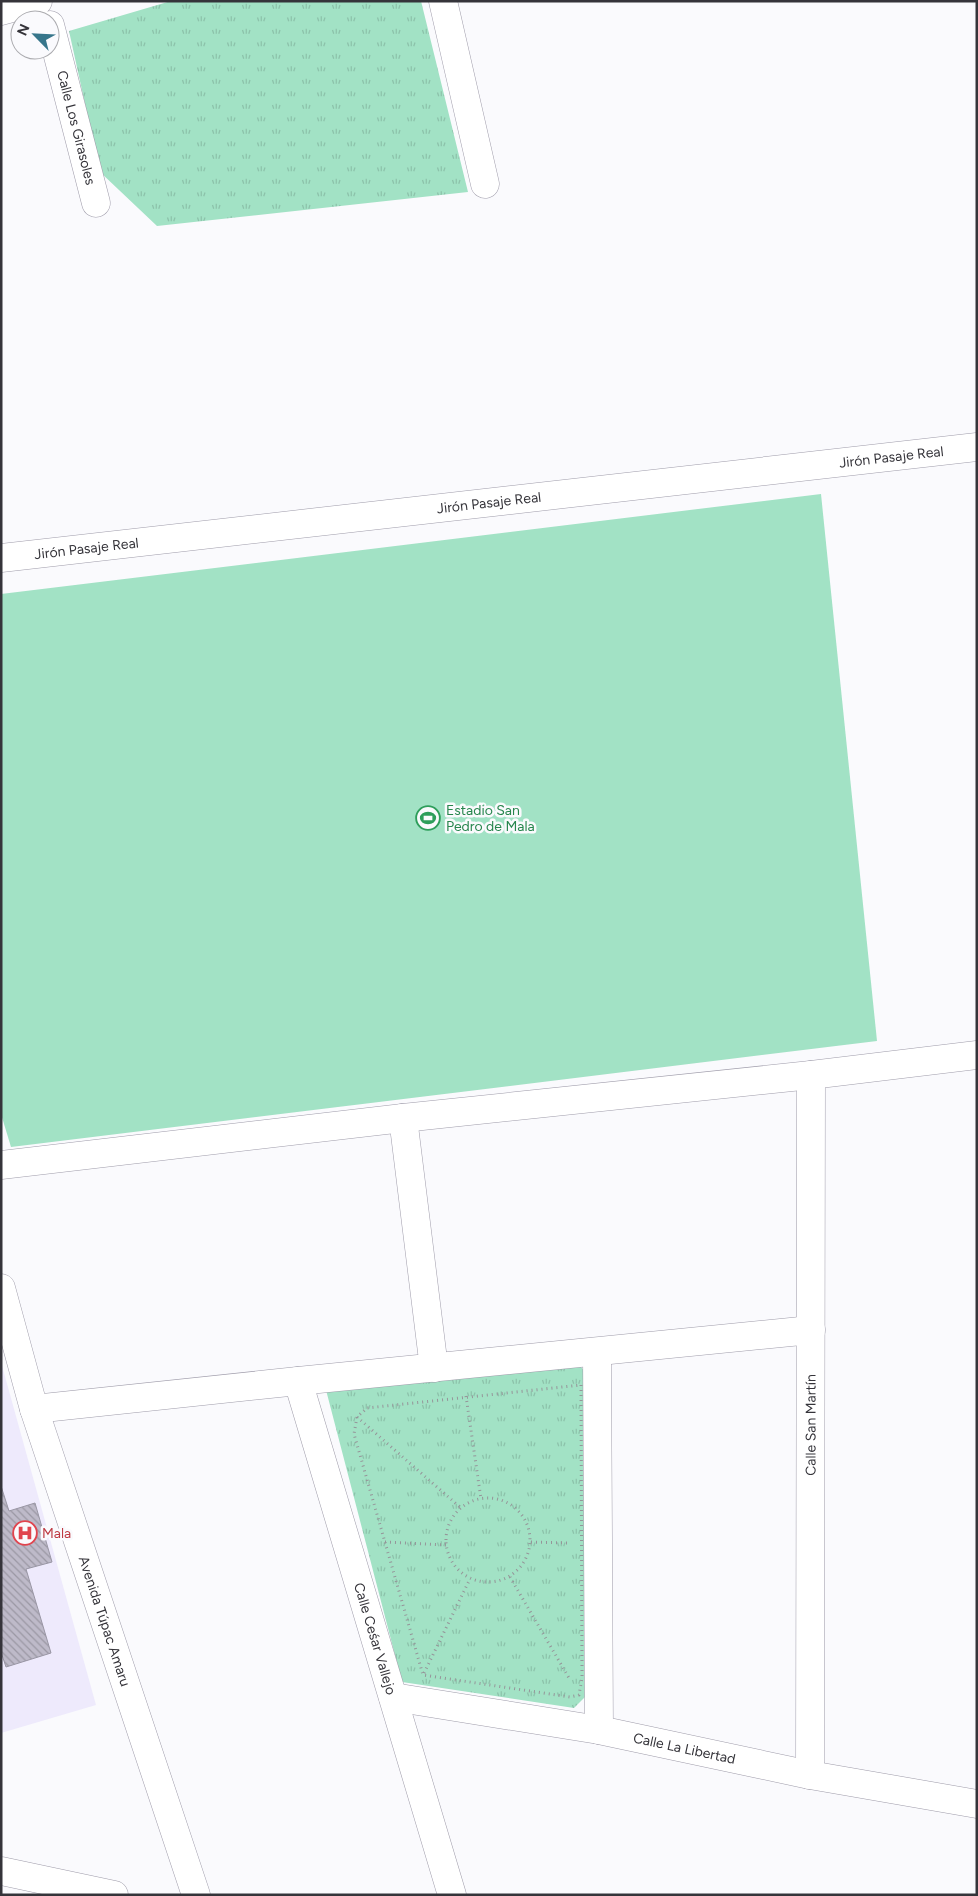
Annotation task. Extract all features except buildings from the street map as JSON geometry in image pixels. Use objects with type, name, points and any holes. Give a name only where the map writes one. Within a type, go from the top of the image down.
[{"type":"street","points":[[1,11],[38,1]]},
{"type":"street","points":[[443,1],[454,42],[485,184]]},
{"type":"street","name":"Calle Los Girasoles","points":[[59,60],[96,202]]},
{"type":"street","name":"Jirón Pasaje Real","points":[[1,558],[977,447]]},
{"type":"street","points":[[1,1165],[403,1118],[810,1075],[977,1055]]},
{"type":"street","name":"Calle San Martín","points":[[810,1075],[810,1775]]},
{"type":"street","points":[[403,1118],[434,1368]]},
{"type":"street","name":"Avenida Túpac Amaru","points":[[1,1288],[34,1410],[196,1895]]},
{"type":"street","points":[[34,1410],[298,1381],[810,1330]]},
{"type":"street","points":[[597,1352],[590,1543],[599,1730]]},
{"type":"street","name":"Calle Ceśar Vallejo","points":[[298,1381],[452,1895]]},
{"type":"street","name":"Calle La Libertad","points":[[393,1697],[599,1730],[810,1775],[977,1804]]},
{"type":"street","points":[[1,1871],[114,1895]]},
{"type":"path","points":[[461,1366],[481,1499]]},
{"type":"path","points":[[423,1675],[354,1434],[357,1417],[367,1408],[581,1385],[590,1543],[582,1678],[578,1694]]},
{"type":"path","points":[[357,1417],[461,1508]]},
{"type":"path","points":[[481,1499],[501,1500],[514,1506],[523,1516],[529,1528],[531,1542],[528,1556],[521,1568],[510,1577],[497,1582],[483,1583],[470,1579],[453,1565],[446,1545],[447,1531],[452,1518],[461,1508],[481,1499]]},
{"type":"path","points":[[385,1542],[446,1545]]},
{"type":"path","points":[[531,1542],[590,1543]]},
{"type":"path","points":[[510,1577],[578,1694]]},
{"type":"path","points":[[423,1675],[470,1579]]},
{"type":"path","points":[[423,1675],[570,1697],[578,1694]]},
{"type":"shaded area","name":"Mala","points":[[1,1362],[96,1705],[1,1733]]},
{"type":"green space","points":[[171,1],[421,1],[468,192],[157,226],[100,172],[69,31]]},
{"type":"green space","name":"Estadio San Pedro de Mala","points":[[821,494],[877,1041],[11,1147],[1,1114],[1,594]]},
{"type":"green space","points":[[578,1363],[589,1377],[591,1691],[574,1708],[402,1682],[326,1390]]},
{"type":"place","name":"Estadio San Pedro de Mala","points":[[428,818]]},
{"type":"place","name":"Mala","points":[[25,1533]]}]
